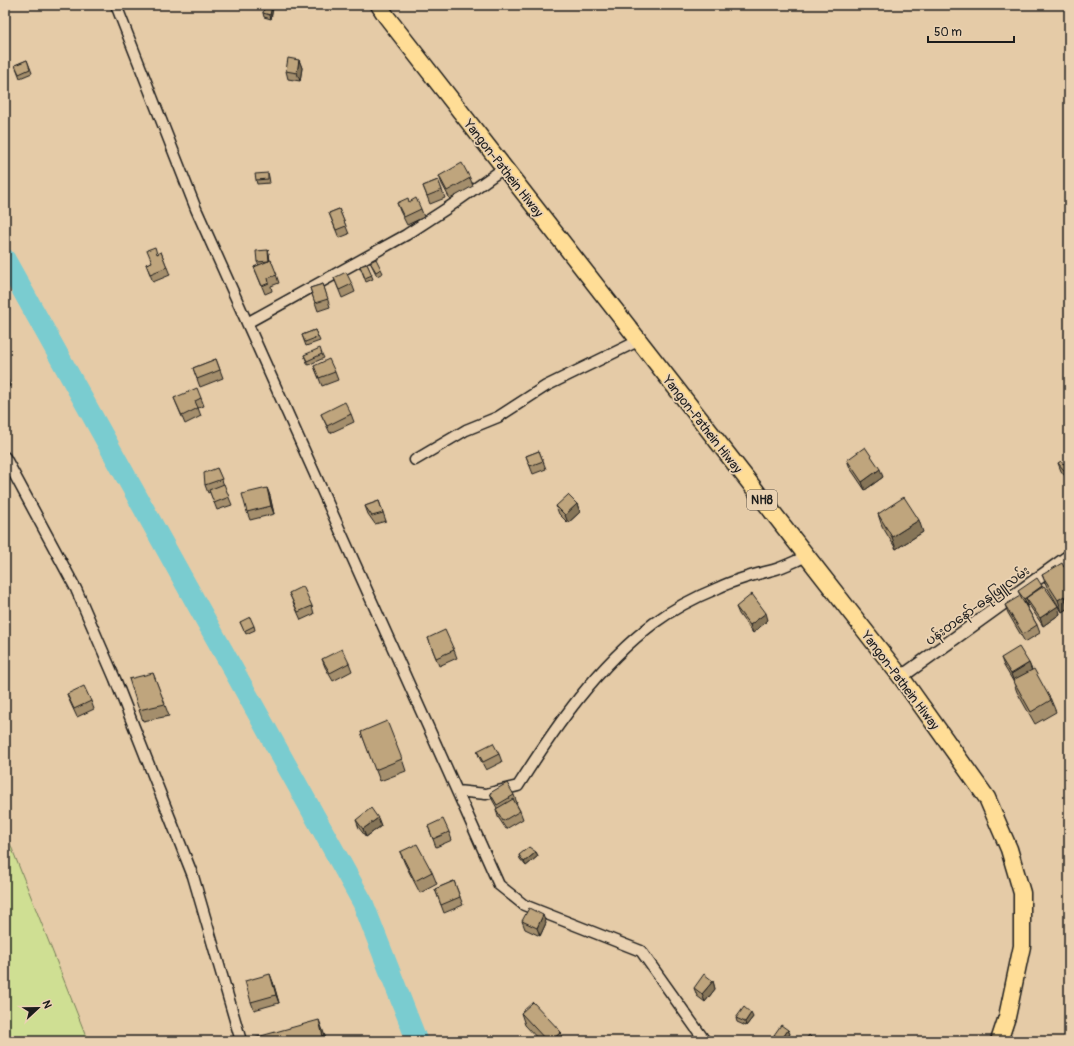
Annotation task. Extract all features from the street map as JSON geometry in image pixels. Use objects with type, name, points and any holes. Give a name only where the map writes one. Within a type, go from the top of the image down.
[{"type":"highway","name":"Yangon-Pathein Hiway","points":[[379,5],[504,168],[901,677],[987,798],[1009,849],[1022,892],[1022,946],[1007,1017],[999,1041]]},
{"type":"street","points":[[116,5],[196,209],[499,885],[524,905],[641,951],[705,1041]]},
{"type":"street","points":[[247,323],[406,235],[504,168]]},
{"type":"street","points":[[415,460],[466,430],[498,417],[546,386],[638,340]]},
{"type":"street","points":[[5,457],[76,588],[115,679],[193,876],[241,1041]]},
{"type":"street","points":[[457,791],[486,794],[518,786],[566,713],[591,682],[628,645],[654,623],[684,605],[739,578],[774,570],[807,556]]},
{"type":"street","name":"ပန်းတနော်-ဓနုဖြူလမ်း","points":[[901,677],[1069,556]]},
{"type":"green space","points":[[5,831],[88,1041],[5,1041]]},
{"type":"building","points":[[265,5],[272,5],[270,15],[263,13]]},
{"type":"building","points":[[288,58],[299,60],[297,73],[286,71]]},
{"type":"building","points":[[27,60],[30,69],[19,74],[15,65]]},
{"type":"building","points":[[462,163],[470,178],[447,191],[439,176]]},
{"type":"building","points":[[268,173],[268,179],[256,180],[255,174]]},
{"type":"building","points":[[438,180],[442,190],[427,196],[423,186]]},
{"type":"building","points":[[408,198],[409,202],[416,198],[421,209],[404,217],[397,203]]},
{"type":"building","points":[[339,209],[346,226],[336,230],[329,213]]},
{"type":"building","points":[[155,247],[157,254],[161,252],[167,267],[150,274],[146,264],[152,262],[147,250]]},
{"type":"building","points":[[268,250],[269,261],[257,262],[256,251]]},
{"type":"building","points":[[376,259],[381,269],[376,272],[370,262]]},
{"type":"building","points":[[271,260],[277,275],[268,278],[269,283],[262,286],[254,267]]},
{"type":"building","points":[[367,264],[372,275],[365,278],[360,266]]},
{"type":"building","points":[[346,272],[352,284],[339,290],[334,278]]},
{"type":"building","points":[[323,284],[328,299],[315,303],[310,288]]},
{"type":"building","points":[[315,330],[318,337],[305,342],[302,335]]},
{"type":"building","points":[[320,348],[322,354],[307,361],[304,355]]},
{"type":"building","points":[[216,359],[220,370],[197,379],[193,368]]},
{"type":"building","points":[[329,359],[335,372],[319,378],[314,366]]},
{"type":"building","points":[[5,372],[8,378],[5,379]]},
{"type":"building","points":[[197,388],[201,398],[195,401],[198,408],[182,416],[174,398]]},
{"type":"building","points":[[345,402],[351,414],[327,426],[321,414]]},
{"type":"building","points":[[865,447],[880,469],[862,482],[847,460]]},
{"type":"building","points":[[539,451],[543,461],[530,466],[526,456]]},
{"type":"building","points":[[1061,461],[1063,464],[1068,461],[1069,462],[1069,476],[1058,463]]},
{"type":"building","points":[[217,468],[222,479],[205,485],[204,473]]},
{"type":"building","points":[[224,484],[229,497],[214,503],[209,490]]},
{"type":"building","points":[[267,488],[271,506],[247,512],[242,494]]},
{"type":"building","points":[[568,495],[577,504],[565,515],[556,506]]},
{"type":"building","points":[[904,497],[919,520],[892,537],[878,514]]},
{"type":"building","points":[[379,501],[383,513],[372,516],[365,506]]},
{"type":"building","points":[[1062,563],[1064,567],[1066,566],[1069,570],[1069,596],[1065,599],[1064,596],[1058,600],[1042,575]]},
{"type":"building","points":[[1037,578],[1042,586],[1024,599],[1018,591]]},
{"type":"building","points":[[303,586],[312,606],[298,612],[289,593]]},
{"type":"building","points":[[1044,586],[1058,606],[1040,618],[1026,598]]},
{"type":"building","points":[[752,594],[766,613],[750,625],[736,607]]},
{"type":"building","points":[[1020,596],[1037,625],[1023,634],[1005,605]]},
{"type":"building","points":[[250,617],[254,626],[244,631],[240,622]]},
{"type":"building","points":[[445,630],[454,650],[436,658],[428,638]]},
{"type":"building","points":[[1019,647],[1029,663],[1011,674],[1001,658]]},
{"type":"building","points":[[342,649],[349,663],[330,673],[322,659]]},
{"type":"building","points":[[1034,669],[1051,700],[1031,712],[1013,680]]},
{"type":"building","points":[[153,673],[165,704],[139,710],[129,679]]},
{"type":"building","points":[[84,686],[91,701],[74,709],[67,694]]},
{"type":"building","points":[[387,721],[402,759],[375,770],[361,732]]},
{"type":"building","points":[[493,743],[499,754],[483,762],[477,751]]},
{"type":"building","points":[[507,783],[514,795],[497,805],[490,793]]},
{"type":"building","points":[[513,799],[520,811],[503,821],[496,809]]},
{"type":"building","points":[[371,808],[378,818],[363,829],[356,820]]},
{"type":"building","points":[[443,819],[449,832],[433,839],[428,826]]},
{"type":"building","points":[[417,844],[432,872],[415,881],[400,852]]},
{"type":"building","points":[[529,847],[536,852],[524,862],[519,855]]},
{"type":"building","points":[[454,881],[460,897],[441,905],[435,889]]},
{"type":"building","points":[[529,908],[543,915],[537,928],[522,921]]},
{"type":"building","points":[[270,974],[276,995],[251,1002],[245,981]]},
{"type":"building","points":[[704,974],[713,981],[702,994],[694,988]]},
{"type":"building","points":[[533,1002],[561,1032],[551,1041],[547,1041],[521,1013]]},
{"type":"building","points":[[744,1007],[751,1013],[745,1022],[736,1018]]},
{"type":"building","points":[[319,1020],[324,1041],[250,1041],[250,1039]]},
{"type":"building","points":[[781,1025],[788,1030],[781,1040],[774,1035]]},
{"type":"building","points":[[809,1035],[815,1041],[805,1041]]},
{"type":"waterway","points":[[5,259],[363,903],[417,1041]]}]
